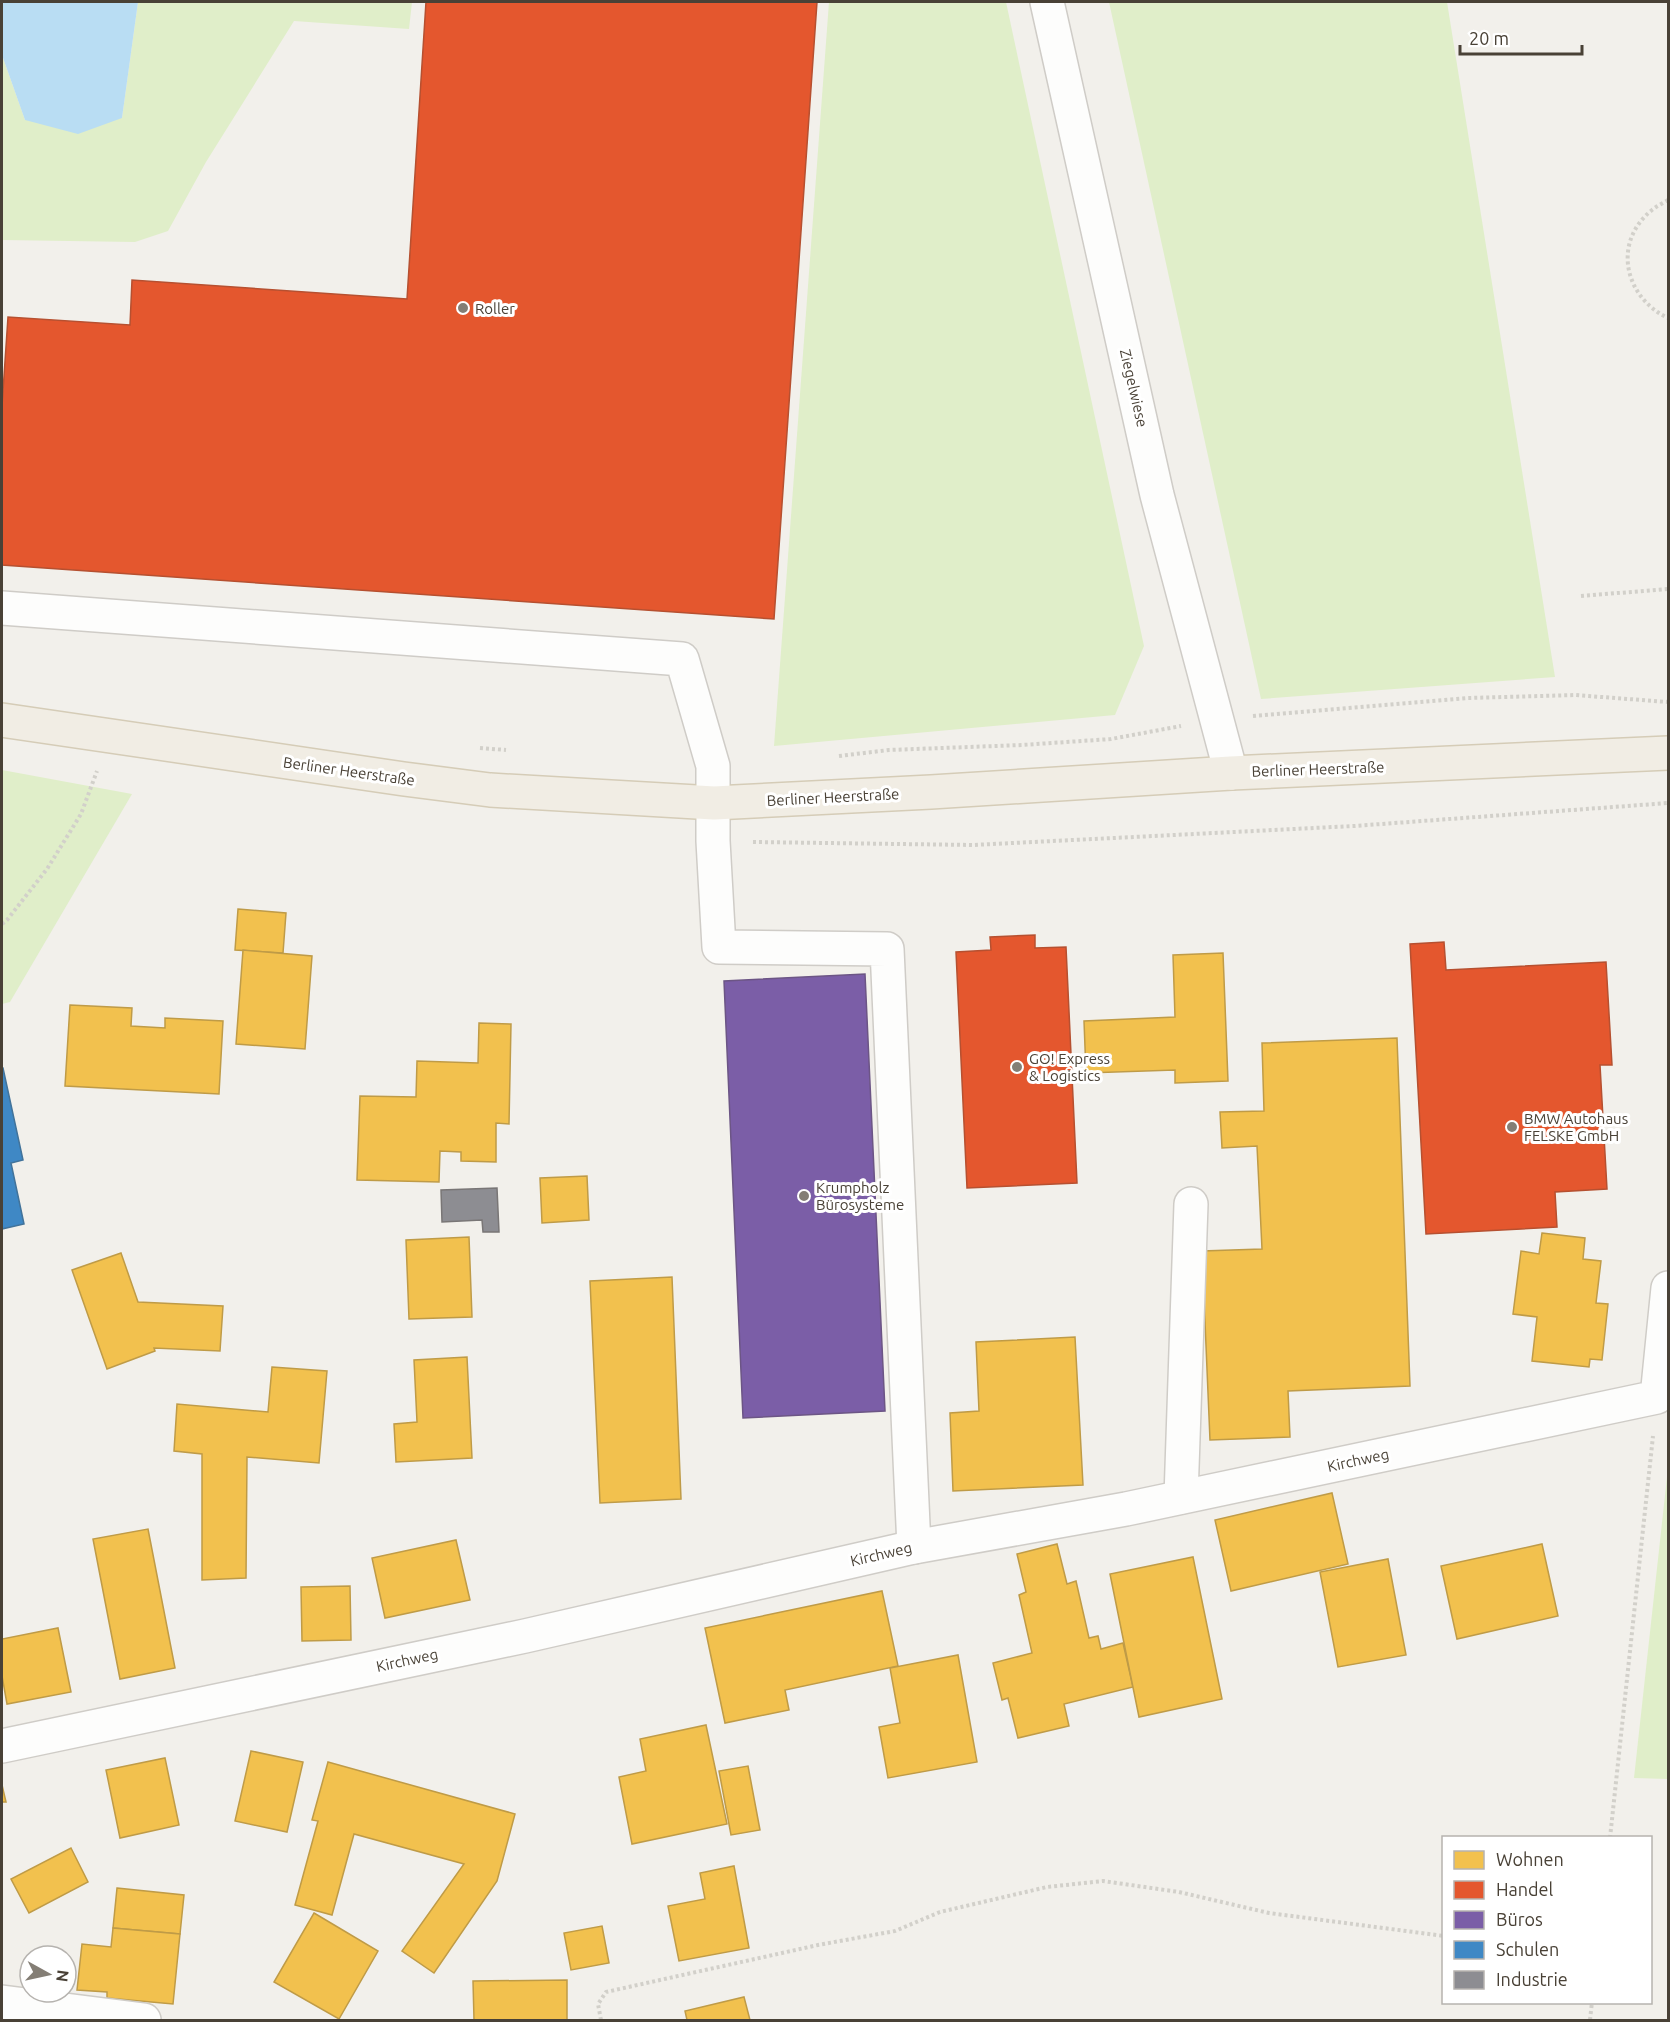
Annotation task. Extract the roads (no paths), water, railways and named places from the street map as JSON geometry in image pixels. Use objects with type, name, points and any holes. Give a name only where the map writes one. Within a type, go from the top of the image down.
[{"type":"main road","name":"Berliner Heerstraße","points":[[2,720],[490,790],[714,803],[931,792],[1231,772],[1668,753]]},
{"type":"street","name":"Ziegelwiese","points":[[1047,2],[1157,495],[1231,772]]},
{"type":"street","points":[[2,608],[682,659],[713,766],[713,841],[719,946],[887,949],[914,1547]]},
{"type":"street","points":[[1181,1497],[1191,1204]]},
{"type":"street","name":"Kirchweg","points":[[2,1746],[525,1636],[914,1547],[1181,1497],[1657,1397],[1668,1288]]},
{"type":"street","points":[[2,2002],[144,2020]]},
{"type":"water","points":[[2,2],[138,2],[122,118],[78,134],[25,120],[2,55]]},
{"type":"place","name":"Roller","points":[[463,308]]},
{"type":"place","name":"GO! Express & Logistics","points":[[1017,1067]]},
{"type":"place","name":"BMW Autohaus FELSKE GmbH","points":[[1512,1127]]},
{"type":"place","name":"Krumpholz Bürosysteme","points":[[804,1196]]}]
